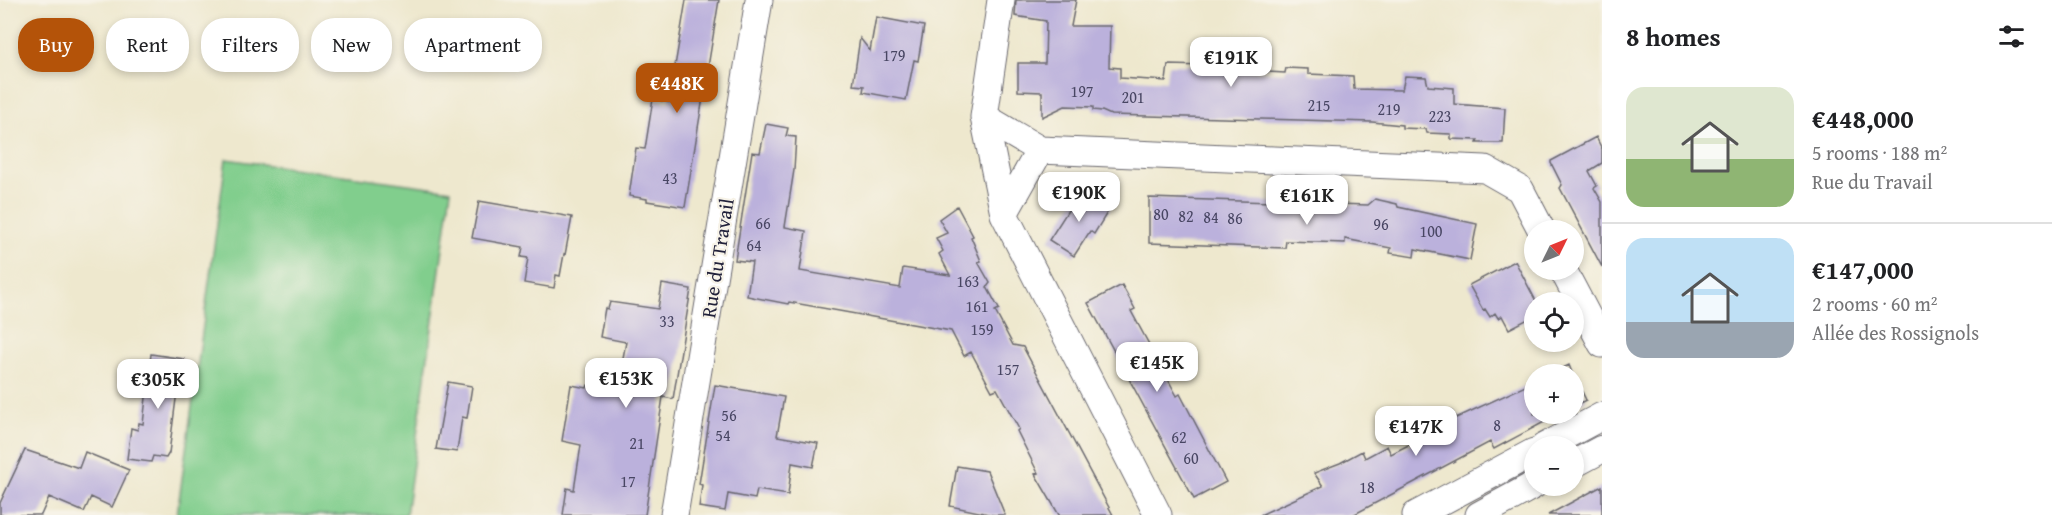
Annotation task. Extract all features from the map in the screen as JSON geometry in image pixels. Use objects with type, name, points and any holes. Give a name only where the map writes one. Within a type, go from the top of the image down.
[{"type":"street","name":"Rue du Travail","points":[[675,515],[759,0]]},
{"type":"street","points":[[1001,0],[984,117],[1004,214],[1158,515]]},
{"type":"street","points":[[984,117],[1040,150],[1485,169],[1520,189],[1536,220]]},
{"type":"street","points":[[1004,214],[1040,150]]},
{"type":"street","points":[[1568,280],[1602,344]]},
{"type":"street","points":[[1565,436],[1602,416]]},
{"type":"street","points":[[1584,459],[1602,449]]},
{"type":"street","points":[[1416,515],[1524,457]]},
{"type":"street","points":[[1479,515],[1524,490]]},
{"type":"green space","points":[[226,159],[451,190],[406,515],[177,515]]},
{"type":"building","points":[[686,0],[719,0],[685,207],[629,196],[636,148],[645,149],[653,99],[669,102]]},
{"type":"building","points":[[1016,0],[1076,0],[1071,26],[1110,26],[1109,67],[1120,68],[1120,78],[1166,81],[1168,65],[1247,67],[1247,71],[1285,73],[1286,68],[1308,69],[1308,74],[1353,76],[1354,89],[1402,90],[1405,76],[1426,77],[1428,86],[1454,88],[1454,104],[1505,108],[1503,143],[1477,143],[1478,140],[1451,139],[1451,134],[1427,133],[1426,129],[1402,128],[1402,125],[1372,122],[1111,115],[1093,110],[1093,107],[1065,106],[1042,117],[1042,92],[1018,91],[1018,63],[1045,63],[1046,21],[1015,16]]},
{"type":"building","points":[[876,17],[924,26],[918,61],[914,60],[906,100],[863,92],[864,86],[853,85],[860,38],[870,51]]},
{"type":"building","points":[[766,124],[788,128],[786,136],[796,137],[794,170],[785,227],[806,231],[800,271],[900,288],[903,268],[950,275],[939,254],[943,251],[936,238],[947,233],[939,219],[957,206],[973,236],[971,237],[981,261],[978,262],[990,283],[987,287],[999,309],[995,311],[1013,345],[1023,347],[1113,515],[1059,515],[1035,474],[1038,473],[1017,431],[1019,429],[997,389],[992,391],[971,352],[964,356],[951,331],[747,296],[752,262],[735,260],[752,152],[760,153]]},
{"type":"building","points":[[1596,137],[1602,149],[1602,163],[1589,171],[1597,186],[1594,188],[1602,202],[1602,267],[1584,233],[1584,220],[1577,220],[1560,188],[1562,185],[1551,161]]},
{"type":"building","points":[[1081,190],[1110,208],[1094,234],[1090,231],[1074,256],[1049,240]]},
{"type":"building","points":[[1149,198],[1368,205],[1375,199],[1397,204],[1398,207],[1477,224],[1470,260],[1415,249],[1414,257],[1390,253],[1391,248],[1345,239],[1345,243],[1286,241],[1285,248],[1149,243]]},
{"type":"building","points":[[479,201],[572,217],[560,276],[556,275],[554,288],[524,283],[528,258],[521,257],[523,247],[472,238]]},
{"type":"building","points":[[1515,261],[1531,292],[1524,292],[1524,321],[1509,329],[1502,316],[1498,318],[1495,313],[1490,317],[1485,309],[1483,310],[1469,285]]},
{"type":"building","points":[[662,284],[691,289],[673,399],[663,397],[645,515],[563,515],[567,488],[574,490],[581,445],[562,441],[571,385],[587,388],[588,385],[617,390],[626,342],[600,337],[605,308],[608,309],[610,302],[658,309]]},
{"type":"building","points":[[1122,285],[1135,309],[1131,311],[1177,396],[1180,394],[1226,482],[1194,499],[1088,303]]},
{"type":"building","points":[[151,354],[184,359],[169,453],[166,458],[153,456],[151,462],[127,459],[131,428],[138,430],[139,423],[143,424]]},
{"type":"building","points":[[448,382],[472,386],[467,418],[462,417],[457,452],[436,449]]},
{"type":"building","points":[[715,385],[784,397],[777,436],[818,443],[813,467],[792,463],[788,495],[757,490],[755,499],[728,494],[725,511],[699,507],[702,485],[699,484]]},
{"type":"building","points":[[1524,387],[1524,424],[1540,424],[1494,449],[1490,442],[1353,515],[1260,515],[1323,486],[1314,473],[1362,451],[1365,458],[1387,446],[1391,454],[1434,432],[1429,423],[1452,411],[1456,418]]},
{"type":"building","points":[[25,450],[79,468],[85,452],[129,470],[112,507],[91,497],[84,512],[49,497],[41,515],[0,515],[0,503]]},
{"type":"building","points":[[957,466],[987,471],[1005,515],[993,515],[950,506]]},
{"type":"building","points":[[1602,486],[1602,515],[1548,515],[1584,496]]}]
